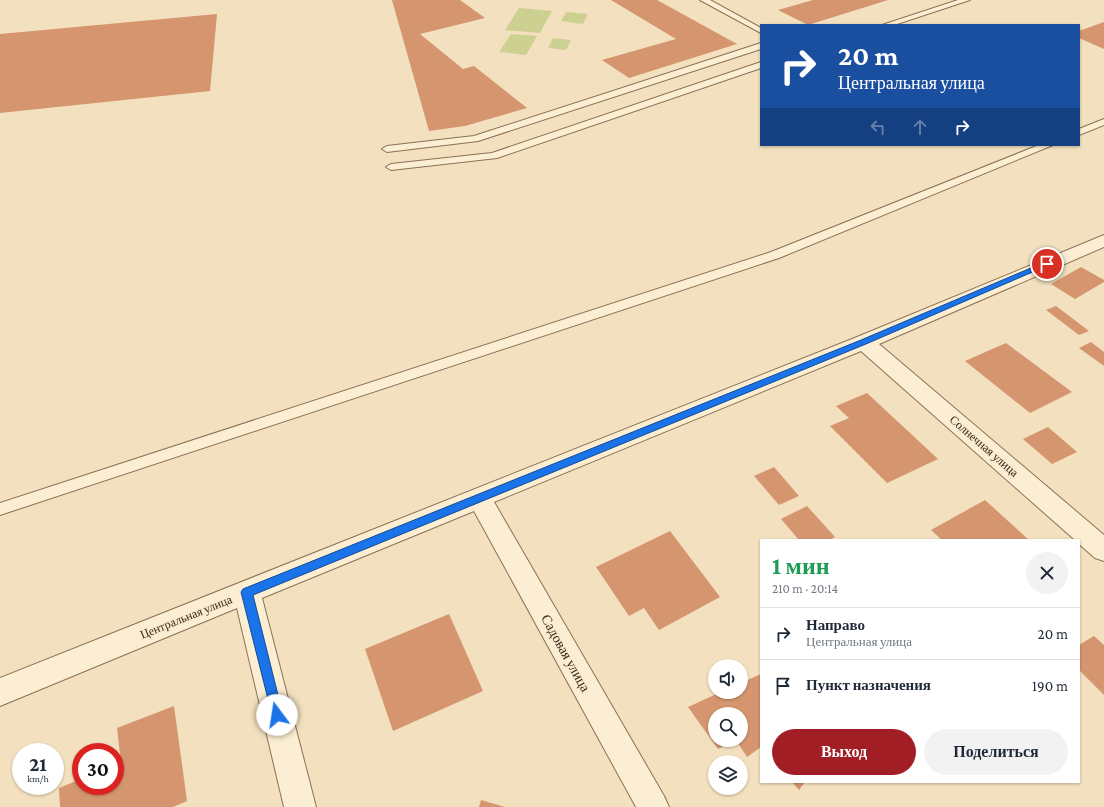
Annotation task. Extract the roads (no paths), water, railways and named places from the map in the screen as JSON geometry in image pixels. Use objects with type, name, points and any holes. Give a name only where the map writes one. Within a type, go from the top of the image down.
[{"type":"street","name":"Центральная улица","points":[[0,692],[864,342],[1104,240]]},
{"type":"street","name":"Солнечная улица","points":[[864,342],[1104,550]]},
{"type":"street","name":"Садовая улица","points":[[479,498],[653,807]]},
{"type":"street","points":[[247,592],[300,807]]},
{"type":"lane","points":[[704,0],[760,30]]},
{"type":"lane","points":[[889,24],[966,0]]},
{"type":"lane","points":[[387,149],[475,139],[760,46]]},
{"type":"lane","points":[[391,167],[493,156],[760,65]]},
{"type":"lane","points":[[1080,132],[1104,122]]},
{"type":"lane","points":[[0,509],[775,255],[1046,146]]}]
